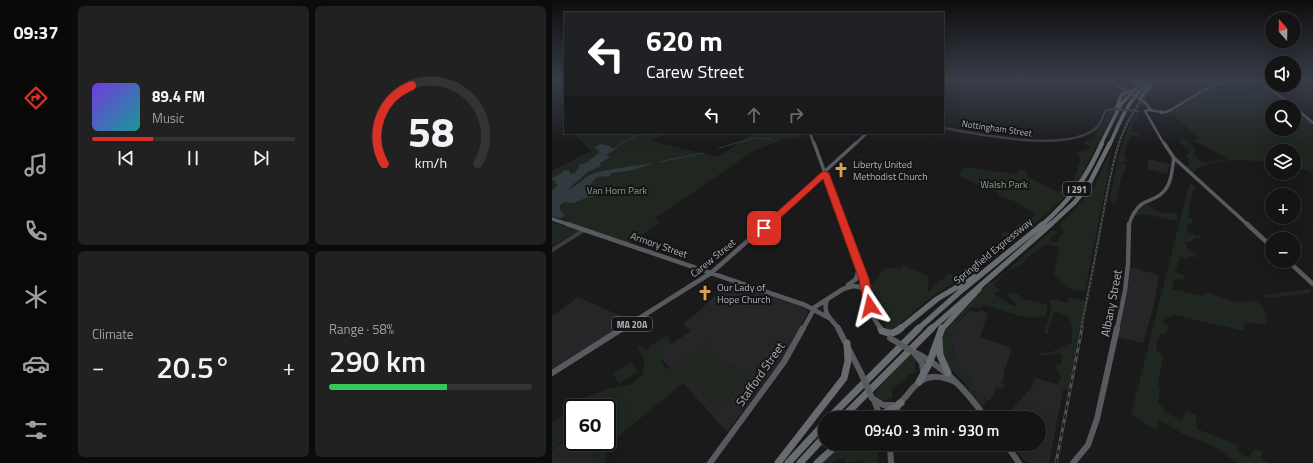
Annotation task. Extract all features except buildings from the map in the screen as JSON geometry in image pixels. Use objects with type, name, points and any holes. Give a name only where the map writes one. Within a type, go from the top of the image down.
[{"type":"highway","points":[[1116,116],[1118,103]]},
{"type":"highway","name":"Springfield Expressway","points":[[836,411],[906,339],[1053,215],[1075,193],[1090,169],[1124,103]]},
{"type":"highway","name":"Springfield Expressway","points":[[849,411],[932,327],[958,303],[1055,222],[1078,198],[1089,184],[1102,161],[1129,103]]},
{"type":"highway","points":[[1123,114],[1133,103]]},
{"type":"highway","points":[[920,381],[930,361],[942,328],[998,270]]},
{"type":"highway","points":[[882,331],[889,334],[896,332],[943,294],[984,272]]},
{"type":"highway","points":[[939,334],[940,355],[948,373]]},
{"type":"highway","points":[[778,463],[844,378],[847,372],[849,359],[847,343]]},
{"type":"highway","points":[[888,411],[900,403]]},
{"type":"highway","points":[[788,463],[818,431]]},
{"type":"highway","points":[[800,463],[818,444]]},
{"type":"highway","points":[[817,463],[830,451]]},
{"type":"main road","points":[[1144,103],[1146,111],[1162,142],[1174,158],[1265,241]]},
{"type":"main road","points":[[1145,103],[1152,112],[1155,126]]},
{"type":"main road","points":[[1146,111],[1162,112],[1171,110],[1183,103]]},
{"type":"main road","points":[[1289,103],[1313,123]]},
{"type":"main road","points":[[810,134],[864,279],[872,315],[882,331],[890,338],[948,373],[961,386],[981,411]]},
{"type":"main road","name":"Carew Street","points":[[552,373],[712,273],[825,173],[866,134]]},
{"type":"main road","name":"Albany Street","points":[[1073,463],[1092,438],[1097,420],[1125,291],[1128,264],[1129,225],[1132,216],[1142,204],[1158,198],[1165,192],[1169,184],[1174,158]]},
{"type":"main road","name":"Armory Street","points":[[552,220],[712,273],[814,309],[829,318],[839,328],[873,399],[877,411]]},
{"type":"main road","points":[[805,305],[813,304],[826,299],[857,279],[860,275],[859,265]]},
{"type":"main road","points":[[1296,268],[1313,284]]},
{"type":"main road","points":[[843,289],[852,286],[859,286],[865,290],[867,295]]},
{"type":"main road","points":[[826,299],[824,308],[829,318]]},
{"type":"main road","name":"Stafford Street","points":[[710,463],[784,362],[814,309],[826,299]]},
{"type":"main road","points":[[896,411],[900,403],[920,381],[923,365],[920,359],[913,352]]},
{"type":"main road","points":[[920,381],[941,377],[961,386]]},
{"type":"main road","points":[[873,399],[885,406],[900,403]]},
{"type":"main road","points":[[890,451],[891,463]]},
{"type":"main road","points":[[1010,451],[1017,463]]},
{"type":"street","name":"Nottingham Street","points":[[944,128],[1023,140],[1066,139],[1095,129],[1108,109],[1146,111]]},
{"type":"street","points":[[552,250],[584,230]]},
{"type":"shaded area","points":[[601,144],[616,149],[606,155],[610,157],[600,163],[601,166],[588,172],[568,189],[596,173],[612,169],[653,164],[632,170],[612,173],[609,176],[597,177],[585,190],[590,193],[602,195],[586,198],[573,203],[565,202],[560,205],[560,210],[564,214],[563,217],[559,218],[552,216],[552,191],[558,185],[555,183],[555,180],[552,180],[552,178],[563,172],[561,171],[569,170],[570,174],[575,173],[579,165],[586,163],[600,152],[594,147]]},
{"type":"shaded area","points":[[1149,159],[1170,164],[1167,174],[1147,169]]},
{"type":"shaded area","points":[[1130,267],[1159,275],[1154,305],[1143,343],[1117,337],[1127,296]]},
{"type":"shaded area","points":[[729,282],[806,308],[808,311],[786,354],[727,432],[650,346],[664,337],[671,344],[691,331],[683,323],[696,314]]},
{"type":"shaded area","points":[[578,297],[632,321],[552,369],[552,316]]},
{"type":"shaded area","points":[[970,310],[977,313],[979,310],[988,313],[980,337],[1012,348],[1004,372],[1004,378],[1001,382],[1005,386],[1001,389],[997,387],[991,399],[987,401],[977,393],[967,375],[959,366],[953,352],[951,337],[953,328]]},
{"type":"shaded area","points":[[1035,378],[1064,386],[1049,463],[1029,463],[1022,458],[1016,451],[1046,451],[1046,411],[1010,411],[1032,387]]},
{"type":"shaded area","points":[[616,424],[622,434],[616,439]]},
{"type":"shaded area","points":[[564,442],[564,451],[602,451],[588,463],[552,463],[552,450]]},
{"type":"green space","points":[[1186,103],[1265,103],[1265,136],[1301,136],[1301,114],[1313,125],[1313,173],[1301,169],[1301,144],[1265,144],[1265,162],[1231,160],[1209,164],[1193,173],[1184,165],[1190,165],[1186,155],[1189,154],[1189,151],[1180,143],[1180,140],[1186,139],[1196,150],[1194,153],[1199,160],[1205,163],[1228,159],[1192,140],[1200,139],[1170,112]]},
{"type":"green space","name":"Walsh Park","points":[[1110,110],[1114,111],[1081,177],[1072,190],[1045,215],[968,277],[945,288],[925,302],[893,330],[896,324],[891,330],[886,329],[870,287],[885,268],[901,268],[903,265],[926,275],[929,279],[927,289],[929,292],[939,280],[946,278],[946,274],[960,276],[1006,241],[1001,234],[1006,232],[1013,234],[1016,231],[1014,228],[1020,223],[1023,226],[1035,214],[1014,201],[998,196],[1000,194],[958,176],[963,167],[1016,174],[1019,169],[1027,171],[1028,177],[1058,192],[1073,184],[1081,157],[1076,154],[1079,151],[1089,149],[1089,146],[1084,144],[1084,142],[1094,139],[1097,133],[1094,131],[1100,128]]},
{"type":"green space","points":[[1136,112],[1139,112],[1139,118],[1136,118],[1131,128],[1132,131],[1140,133],[1139,136],[1131,135],[1124,155],[1128,161],[1122,162],[1127,166],[1122,175],[1115,205],[1110,201],[1116,166],[1130,123]]},
{"type":"green space","name":"Van Horn Park","points":[[574,134],[664,134],[651,141],[718,157],[752,134],[808,134],[791,139],[787,138],[752,152],[654,219],[661,222],[629,243],[552,217],[552,171],[591,151]]},
{"type":"green space","points":[[1112,147],[1108,175],[1085,290],[1076,291],[1065,285],[1054,275],[1059,247],[1046,244],[1028,257],[1021,265],[1010,270],[993,285],[1001,291],[994,294],[1012,306],[1018,306],[1007,295],[1012,292],[1019,295],[1023,299],[1046,304],[1048,307],[1045,316],[1022,316],[984,305],[980,308],[971,307],[953,328],[951,337],[953,353],[959,366],[967,375],[977,393],[987,401],[982,408],[963,381],[950,368],[943,353],[941,342],[946,329],[989,283],[998,279],[1052,230],[1058,232],[1049,241],[1057,243],[1059,236],[1064,232],[1059,225],[1092,191]]},
{"type":"green space","points":[[1191,182],[1196,189],[1193,189],[1188,217],[1193,220],[1192,223],[1188,225],[1187,232],[1199,236],[1204,240],[1195,237],[1190,242],[1184,242],[1187,249],[1195,254],[1197,258],[1189,256],[1188,259],[1180,257],[1175,272],[1186,276],[1182,280],[1175,278],[1172,289],[1203,296],[1208,293],[1236,302],[1255,301],[1261,305],[1265,311],[1267,324],[1243,324],[1245,331],[1174,315],[1162,321],[1170,328],[1164,334],[1160,334],[1157,342],[1156,350],[1163,357],[1158,382],[1160,391],[1158,402],[1167,413],[1182,421],[1186,411],[1196,415],[1197,429],[1240,446],[1237,449],[1242,455],[1249,458],[1254,449],[1263,451],[1261,459],[1269,463],[1237,463],[1214,446],[1182,434],[1171,426],[1158,420],[1157,431],[1131,414],[1187,192]]},
{"type":"green space","points":[[1144,205],[1150,205],[1162,213],[1176,213],[1177,219],[1175,221],[1145,214],[1137,216],[1133,215]]},
{"type":"green space","points":[[552,222],[578,231],[579,231],[552,246]]},
{"type":"green space","points":[[1311,289],[1311,293],[1268,298],[1265,297],[1265,295]]},
{"type":"green space","points":[[1068,297],[1085,301],[1068,391],[1056,386],[1061,377],[1055,366],[1062,363],[1062,355],[1058,353],[1040,355],[1041,353],[1052,352],[1072,342],[1071,322],[1066,316],[1056,312],[1053,315],[1047,335],[1044,333],[1052,306],[1049,301],[1055,299],[1067,303]]},
{"type":"green space","points":[[667,336],[670,342],[661,349],[662,364],[666,369],[675,367],[687,380],[686,384],[682,381],[683,383],[616,439],[616,399],[588,399],[588,396],[610,388],[630,385],[642,375],[645,361],[637,348],[640,346],[646,350],[649,349],[650,346],[662,342],[661,338]]},
{"type":"green space","points":[[707,341],[710,342],[709,352],[711,356],[751,372],[719,411],[674,366]]},
{"type":"green space","points":[[910,354],[916,357],[915,373],[909,374],[904,382],[892,388],[892,398],[883,401],[877,397],[875,392]]},
{"type":"green space","points":[[631,362],[638,372],[619,384],[613,374]]},
{"type":"green space","points":[[564,416],[564,441],[552,449],[552,422]]},
{"type":"green space","points":[[598,451],[607,451],[604,463],[584,463]]},
{"type":"green space","points":[[834,451],[878,451],[878,463],[865,463],[864,460],[844,463],[845,458],[830,463],[823,463],[824,459]]},
{"type":"waterway","points":[[614,148],[639,134]]},
{"type":"waterway","points":[[719,148],[754,138],[771,139]]},
{"type":"waterway","points":[[659,162],[704,153]]},
{"type":"railway","points":[[1081,329],[1108,185],[1124,130],[1132,113],[1140,103]]},
{"type":"railway","points":[[1056,463],[1082,328]]},
{"type":"place","name":"Liberty United Methodist Church","points":[[841,170]]},
{"type":"place","name":"Our Lady of Hope Church","points":[[705,293]]},
{"type":"route","points":[[764,228],[825,173],[864,279],[868,291],[867,295],[870,306]]}]
